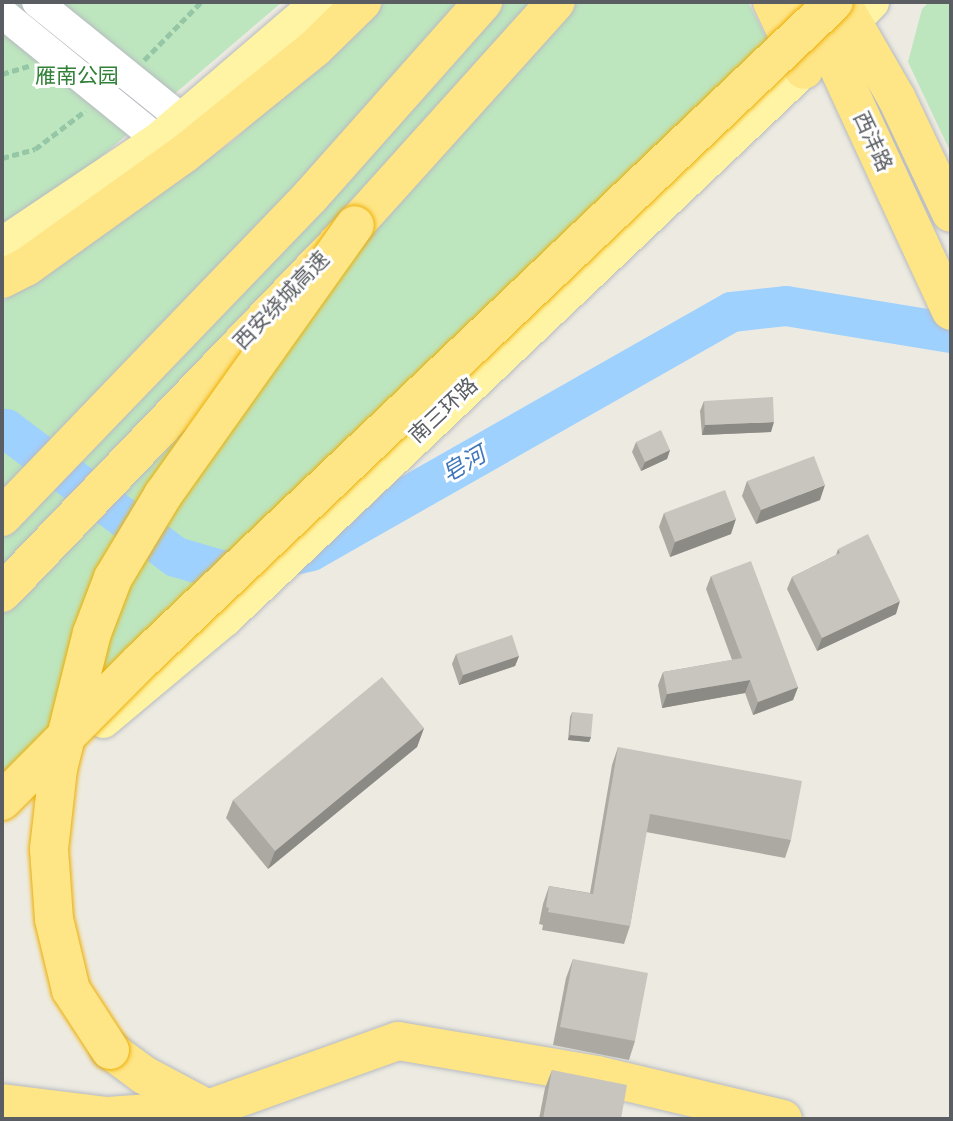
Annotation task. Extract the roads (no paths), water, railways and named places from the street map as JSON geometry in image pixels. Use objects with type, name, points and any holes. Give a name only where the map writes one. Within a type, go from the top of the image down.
[{"type":"highway","points":[[2,279],[26,267],[174,137],[315,48],[362,2]]},
{"type":"highway","points":[[2,517],[310,197],[483,2]]},
{"type":"highway","name":"西安绕城高速","points":[[2,593],[355,225],[555,2]]},
{"type":"highway","points":[[772,2],[838,24]]},
{"type":"highway","name":"西沣路","points":[[807,2],[838,24],[897,99],[951,213]]},
{"type":"highway","name":"西沣路","points":[[838,24],[945,297]]},
{"type":"highway","name":"南三环路","points":[[2,804],[151,651],[838,24]]},
{"type":"highway","points":[[208,1109],[144,1075],[110,1050],[71,990],[54,919],[49,849],[58,769],[92,633],[113,578],[163,495],[355,225]]},
{"type":"highway","points":[[2,1103],[107,1116],[208,1109],[398,1041],[597,1075],[783,1119]]},
{"type":"main road","points":[[2,243],[174,137],[317,2]]},
{"type":"main road","name":"南三环路","points":[[2,804],[225,619],[472,385],[838,24]]},
{"type":"street","points":[[37,2],[174,137]]},
{"type":"street","points":[[2,13],[174,137]]},
{"type":"waterway","name":"皂河","points":[[2,429],[6,429],[176,557],[224,571],[311,551],[732,312],[786,306],[951,333]]},
{"type":"park label","name":"雁南公园","points":[[77,77]]}]
